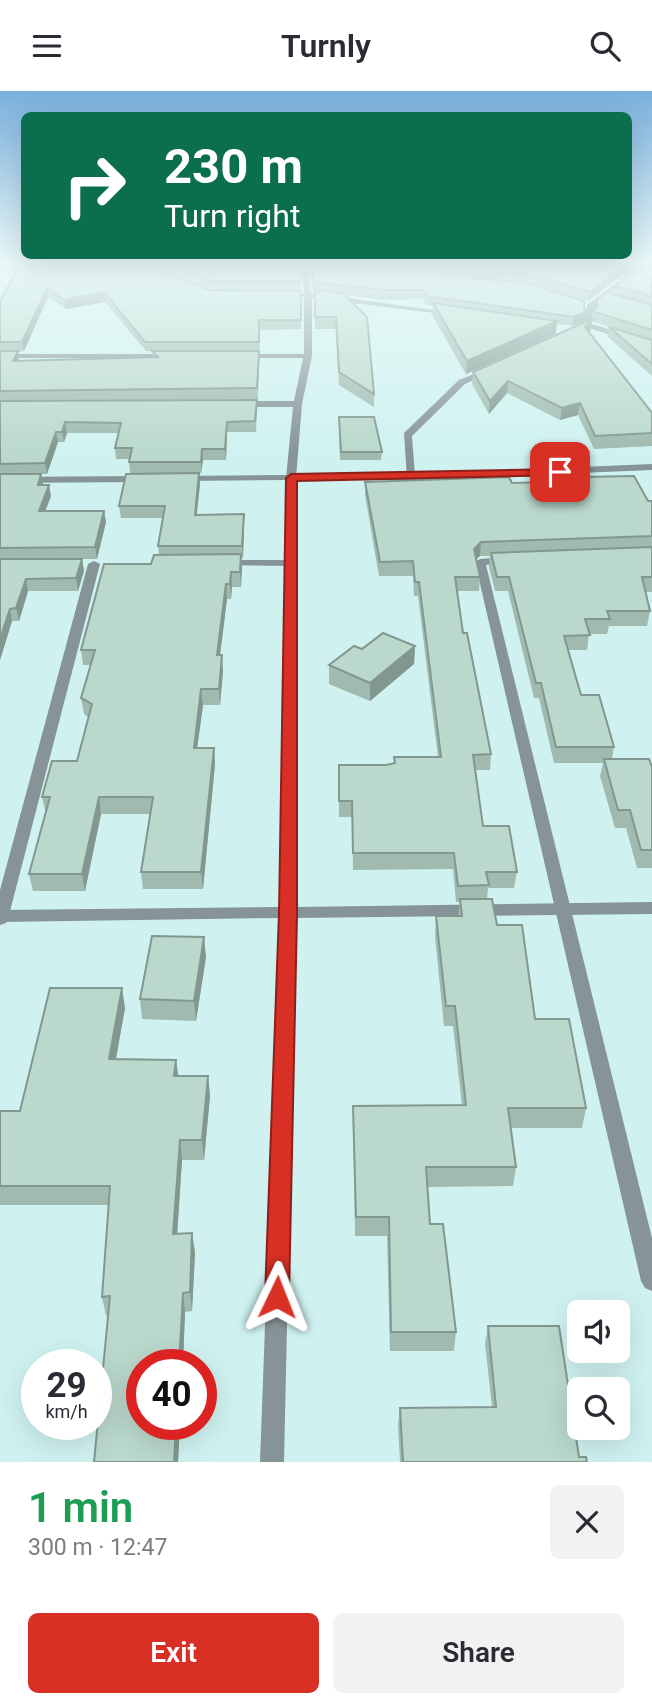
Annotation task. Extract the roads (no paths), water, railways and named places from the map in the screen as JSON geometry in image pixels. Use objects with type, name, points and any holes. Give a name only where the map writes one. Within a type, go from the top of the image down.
[{"type":"street","points":[[272,1462],[288,913],[291,478],[298,404],[308,356],[308,326]]},
{"type":"street","points":[[564,333],[586,326]]},
{"type":"street","points":[[591,326],[652,346]]},
{"type":"street","points":[[0,356],[174,356]]},
{"type":"street","points":[[228,356],[308,356]]},
{"type":"street","points":[[410,477],[407,435],[462,383],[500,366]]},
{"type":"street","points":[[230,404],[298,404]]},
{"type":"street","points":[[166,478],[410,477],[652,467]]},
{"type":"street","points":[[0,480],[153,479]]},
{"type":"street","points":[[519,560],[480,562],[652,1281]]},
{"type":"street","points":[[205,563],[289,563]]},
{"type":"street","points":[[94,564],[0,917],[652,908]]}]
